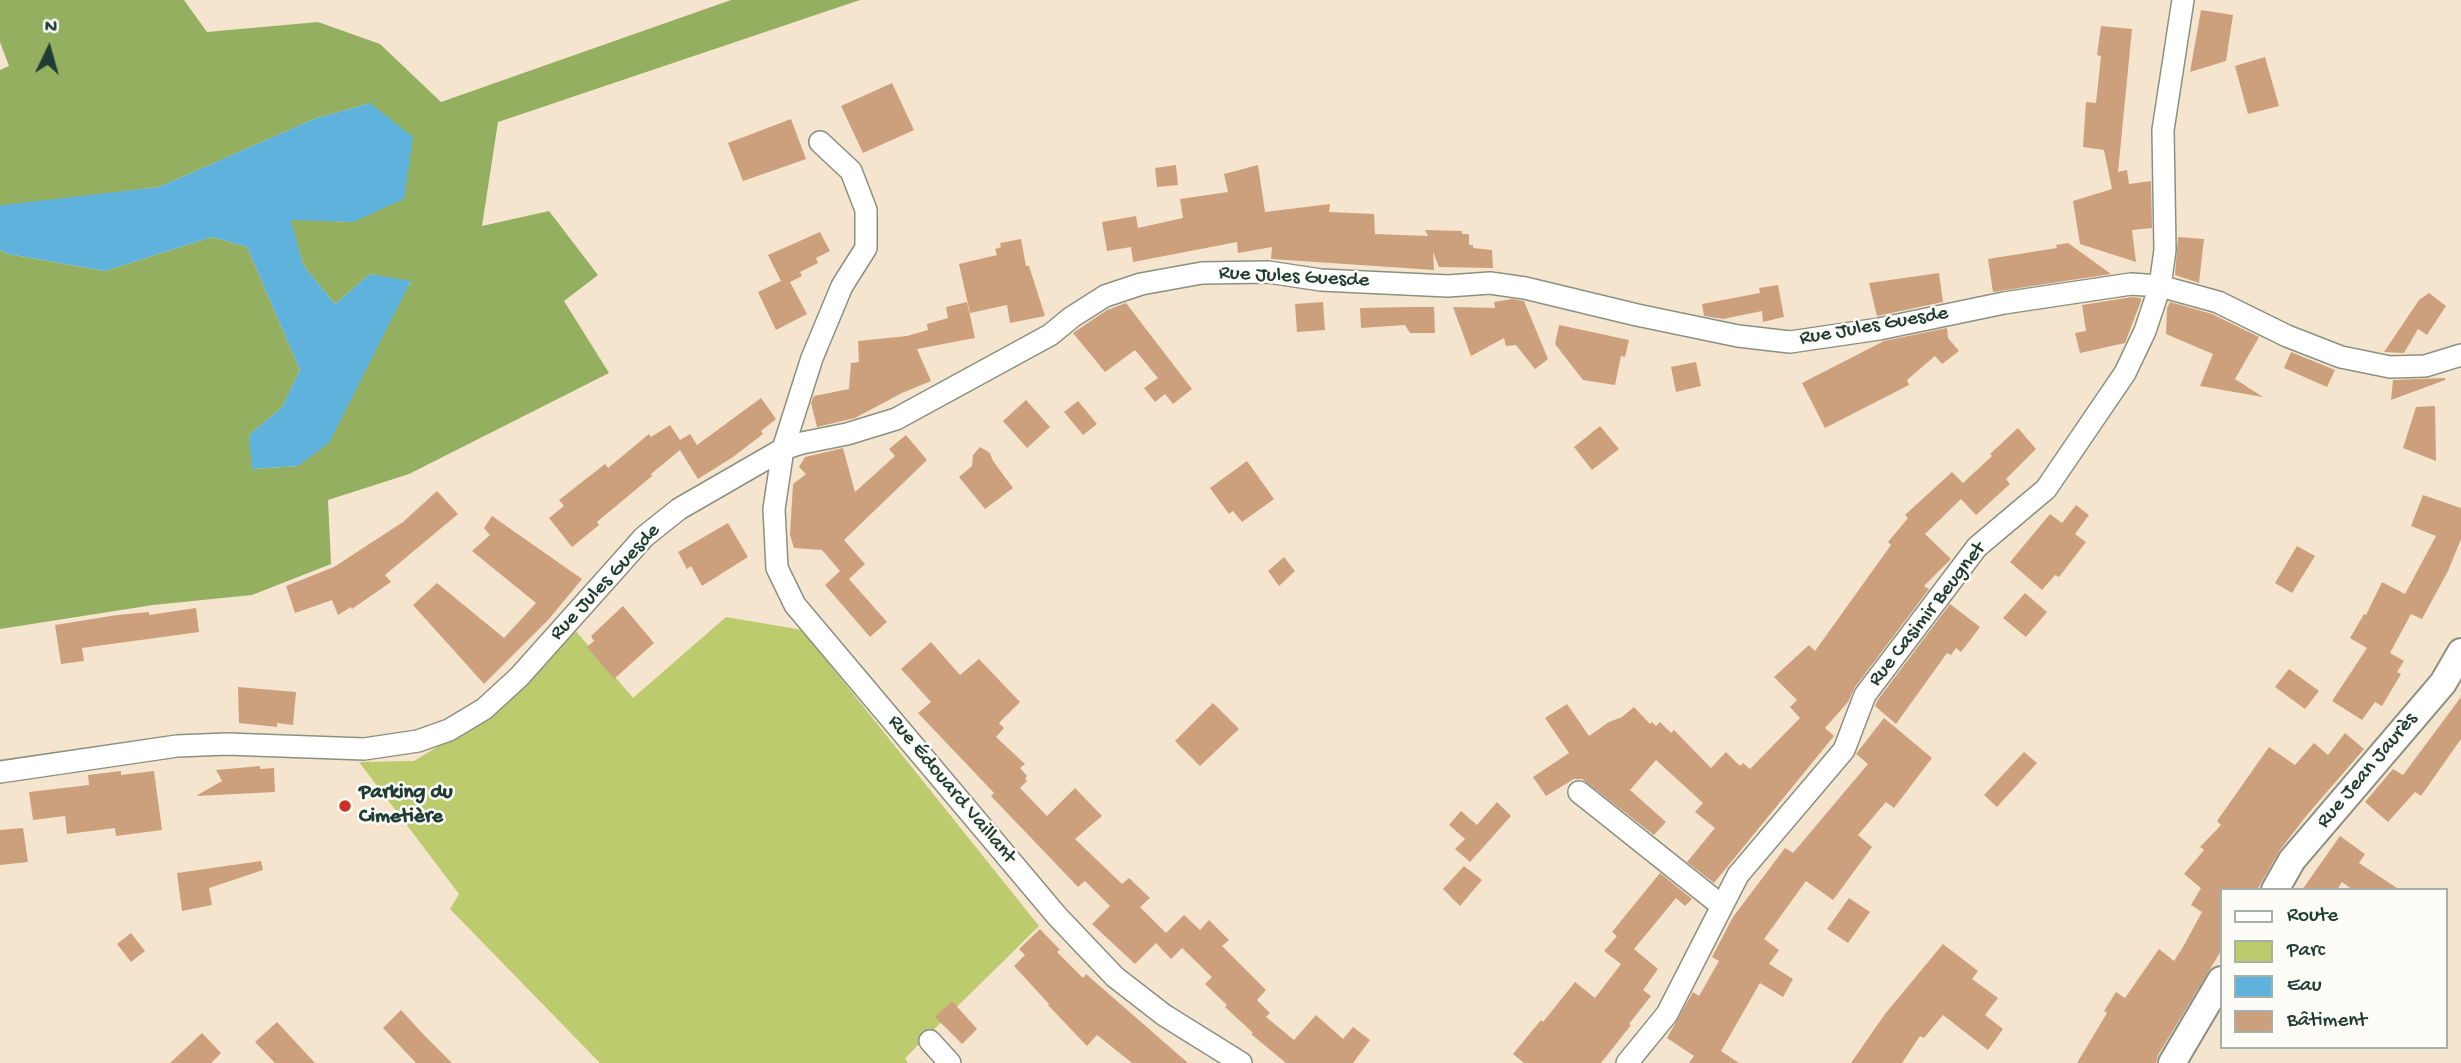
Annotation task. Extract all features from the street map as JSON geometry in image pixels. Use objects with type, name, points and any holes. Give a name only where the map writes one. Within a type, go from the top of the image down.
[{"type":"street","name":"Rue Casimir Beugnet","points":[[1628,1063],[1667,1014],[1738,875],[1844,750],[1865,695],[1977,547],[2046,489],[2125,373],[2149,321],[2160,286],[2165,250],[2163,130],[2183,0]]},
{"type":"street","name":"Rue Édouard Vaillant","points":[[820,142],[851,171],[866,210],[866,248],[842,286],[812,358],[783,449],[774,509],[777,568],[795,605],[1057,916],[1107,968],[1164,1015],[1241,1063]]},
{"type":"street","name":"Rue Jules Guesde","points":[[0,772],[177,746],[227,744],[364,749],[418,741],[449,730],[484,709],[519,677],[644,537],[679,509],[783,449],[896,419],[1050,335],[1105,296],[1141,284],[1202,273],[1268,272],[1321,280],[1448,286],[1490,283],[1525,288],[1637,316],[1790,342],[2130,284],[2160,286],[2218,302],[2287,336],[2341,357],[2390,367],[2413,367],[2461,355]]},
{"type":"street","name":"Rue Jean Jaurès","points":[[2275,888],[2292,860],[2443,683],[2461,652]]},
{"type":"street","points":[[1579,792],[1722,906]]},
{"type":"street","points":[[2172,1063],[2220,982]]},
{"type":"street","points":[[930,1041],[950,1063]]},
{"type":"green space","points":[[0,0],[184,0],[207,32],[318,22],[380,44],[441,102],[731,0],[860,0],[498,122],[482,226],[549,211],[598,275],[564,301],[609,373],[409,474],[328,500],[331,564],[252,595],[153,605],[0,629],[0,250],[8,254],[105,271],[212,237],[247,247],[300,370],[282,407],[249,435],[253,469],[298,466],[411,282],[370,274],[335,304],[303,265],[290,219],[353,222],[370,103],[314,119],[159,187],[0,206],[0,70],[9,66],[0,42]]},
{"type":"green space","points":[[726,617],[802,630],[1039,926],[905,1058],[908,1063],[600,1063],[450,909],[459,894],[359,762],[414,761],[485,718],[575,630],[633,698]]},
{"type":"water","points":[[370,103],[413,137],[404,199],[353,222],[291,220],[303,265],[335,304],[370,274],[411,281],[329,443],[298,466],[252,469],[249,435],[282,407],[300,370],[247,247],[212,237],[105,271],[8,254],[0,250],[0,206],[159,187],[314,119]]},
{"type":"building","points":[[2201,10],[2233,15],[2226,61],[2190,72]]},
{"type":"building","points":[[2101,26],[2132,29],[2118,172],[2127,170],[2129,184],[2151,181],[2152,228],[2132,230],[2136,262],[2080,244],[2073,201],[2112,189],[2104,150],[2083,147],[2086,102],[2096,103],[2101,56],[2097,55]]},
{"type":"building","points":[[2265,57],[2279,106],[2248,114],[2235,66]]},
{"type":"building","points":[[892,83],[914,130],[863,153],[841,106]]},
{"type":"building","points":[[791,119],[806,159],[743,181],[728,143]]},
{"type":"building","points":[[1176,165],[1178,185],[1157,187],[1155,168]]},
{"type":"building","points":[[1258,165],[1265,212],[1330,204],[1329,212],[1374,214],[1375,234],[1428,236],[1425,230],[1462,231],[1462,234],[1469,234],[1469,245],[1473,245],[1473,248],[1492,250],[1493,268],[1439,267],[1433,252],[1434,270],[1271,259],[1272,247],[1238,253],[1237,242],[1133,262],[1131,247],[1107,251],[1102,222],[1136,216],[1138,228],[1183,218],[1180,199],[1228,192],[1224,174]]},
{"type":"building","points":[[820,232],[830,251],[816,258],[818,263],[800,272],[802,276],[790,282],[807,314],[776,330],[758,292],[781,281],[768,255]]},
{"type":"building","points":[[2178,237],[2204,239],[2199,283],[2175,275]]},
{"type":"building","points":[[1021,239],[1026,266],[1029,266],[1045,316],[1010,323],[1007,305],[970,313],[959,264],[997,255],[995,249],[1001,247],[1000,243]]},
{"type":"building","points":[[2068,243],[2111,274],[1993,292],[1988,259],[2057,248],[2056,245]]},
{"type":"building","points":[[1939,273],[1943,302],[1877,316],[1869,283]]},
{"type":"building","points":[[1778,285],[1784,317],[1763,322],[1762,311],[1723,319],[1704,316],[1702,304],[1760,293],[1759,288]]},
{"type":"building","points":[[2429,293],[2446,306],[2427,335],[2418,329],[2404,353],[2384,352],[2419,300]]},
{"type":"building","points":[[2141,298],[2141,301],[2125,343],[2080,353],[2075,333],[2086,331],[2082,305]]},
{"type":"building","points":[[1512,299],[1524,301],[1548,359],[1535,369],[1516,345],[1506,346],[1504,338],[1471,356],[1453,307],[1495,308],[1494,302]]},
{"type":"building","points":[[967,302],[975,338],[917,349],[931,381],[855,418],[817,427],[811,403],[814,396],[849,389],[851,363],[859,362],[858,341],[907,336],[928,330],[927,324],[948,318],[946,307]]},
{"type":"building","points":[[1323,302],[1325,330],[1297,332],[1295,304]]},
{"type":"building","points":[[2170,302],[2212,314],[2259,337],[2235,379],[2263,397],[2200,386],[2213,354],[2166,334],[2167,308]]},
{"type":"building","points":[[1126,303],[1192,389],[1173,404],[1165,394],[1155,402],[1144,388],[1158,378],[1135,350],[1105,372],[1073,333],[1107,310]]},
{"type":"building","points":[[1434,307],[1435,333],[1410,333],[1405,325],[1361,328],[1360,308]]},
{"type":"building","points":[[1559,325],[1629,340],[1625,357],[1621,356],[1615,385],[1583,380],[1555,344]]},
{"type":"building","points":[[1947,328],[1948,338],[1959,351],[1942,364],[1935,356],[1907,380],[1909,385],[1825,428],[1802,383],[1884,341]]},
{"type":"building","points":[[2291,352],[2335,370],[2327,387],[2284,368]]},
{"type":"building","points":[[1696,362],[1701,386],[1676,392],[1671,367]]},
{"type":"building","points":[[2393,380],[2445,380],[2391,400]]},
{"type":"building","points":[[761,398],[776,419],[761,431],[763,434],[698,479],[680,450],[572,547],[549,518],[564,506],[559,500],[605,464],[608,468],[649,434],[651,437],[670,425],[680,440],[690,434],[697,445]]},
{"type":"building","points":[[1026,400],[1050,427],[1027,448],[1003,421]]},
{"type":"building","points":[[1078,401],[1097,424],[1083,435],[1064,412]]},
{"type":"building","points":[[2435,406],[2436,461],[2403,448],[2416,407]]},
{"type":"building","points":[[1600,426],[1619,449],[1592,470],[1574,447]]},
{"type":"building","points":[[2018,428],[2036,449],[2006,479],[2010,484],[1976,515],[1961,499],[1925,534],[1951,559],[1924,586],[1929,589],[1855,687],[1848,702],[1825,728],[1834,736],[1714,883],[1687,862],[1715,828],[1695,812],[1703,803],[1656,760],[1630,790],[1666,822],[1654,835],[1582,779],[1574,779],[1546,796],[1533,777],[1569,753],[1545,718],[1567,704],[1589,736],[1634,707],[1650,724],[1652,722],[1656,726],[1660,722],[1671,733],[1674,730],[1711,768],[1726,752],[1740,766],[1743,763],[1750,769],[1800,718],[1790,707],[1797,700],[1774,677],[1809,645],[1815,651],[1891,545],[1888,542],[1908,518],[1905,515],[1952,472],[1963,483]]},
{"type":"building","points":[[906,435],[927,460],[844,540],[865,564],[849,579],[887,622],[870,637],[825,585],[840,571],[822,550],[794,548],[790,535],[793,484],[806,474],[799,467],[805,457],[843,448],[855,492],[895,456],[889,449]]},
{"type":"building","points":[[980,447],[990,453],[1013,488],[985,509],[959,477],[972,466],[973,455]]},
{"type":"building","points":[[1247,461],[1274,499],[1242,522],[1233,511],[1229,514],[1210,488]]},
{"type":"building","points":[[437,491],[458,514],[385,575],[391,582],[352,609],[351,607],[338,615],[332,600],[295,613],[286,586],[334,567],[403,522]]},
{"type":"building","points":[[2423,495],[2461,508],[2461,539],[2448,571],[2422,619],[2411,614],[2390,653],[2404,661],[2397,672],[2401,674],[2382,706],[2375,702],[2362,720],[2332,701],[2367,648],[2350,638],[2364,614],[2366,615],[2382,582],[2405,594],[2436,536],[2411,526]]},
{"type":"building","points":[[2076,505],[2089,515],[2075,534],[2086,542],[2059,577],[2055,575],[2042,590],[2010,562],[2050,514],[2062,523]]},
{"type":"building","points":[[492,516],[582,579],[549,619],[484,684],[413,605],[437,583],[504,638],[536,603],[472,551],[490,535],[484,528]]},
{"type":"building","points":[[728,523],[748,557],[702,586],[691,566],[687,569],[678,552]]},
{"type":"building","points":[[2297,546],[2315,556],[2292,593],[2275,583]]},
{"type":"building","points":[[1284,557],[1295,571],[1279,586],[1268,571]]},
{"type":"building","points":[[2025,593],[2047,612],[2026,637],[2003,618]]},
{"type":"building","points":[[1950,604],[1980,627],[1961,652],[1956,648],[1951,655],[1947,653],[1896,724],[1875,706],[1877,701]]},
{"type":"building","points":[[623,606],[654,643],[614,679],[587,647],[594,641],[591,636]]},
{"type":"building","points":[[196,608],[199,632],[82,648],[84,661],[61,664],[55,625],[117,615],[149,612],[149,615]]},
{"type":"building","points":[[931,642],[960,675],[979,659],[1020,702],[999,723],[1004,728],[996,737],[1025,764],[1020,768],[1027,776],[1027,781],[1020,788],[1047,816],[1075,788],[1102,816],[1075,839],[1122,884],[1129,878],[1150,898],[1140,907],[1166,933],[1184,915],[1200,930],[1209,920],[1229,940],[1222,946],[1266,990],[1257,1000],[1270,1013],[1266,1017],[1294,1040],[1316,1015],[1343,1039],[1353,1027],[1370,1040],[1353,1063],[1286,1063],[1251,1034],[1253,1033],[1225,1007],[1227,1005],[1205,984],[1212,977],[1182,948],[1171,959],[1156,943],[1135,964],[1092,924],[1110,906],[1085,881],[1078,887],[991,796],[994,793],[918,713],[931,702],[901,669]]},
{"type":"building","points":[[2289,669],[2319,691],[2305,709],[2275,687]]},
{"type":"building","points":[[238,687],[296,692],[293,725],[277,723],[277,727],[239,723]]},
{"type":"building","points":[[2461,697],[2461,739],[2421,796],[2415,792],[2388,822],[2365,802],[2393,769],[2403,775]]},
{"type":"building","points":[[1213,703],[1239,729],[1200,766],[1175,741]]},
{"type":"building","points":[[1884,718],[1932,758],[1894,808],[1886,802],[1858,835],[1872,847],[1833,900],[1806,881],[1764,939],[1779,950],[1769,964],[1793,979],[1783,997],[1760,983],[1721,1051],[1739,1063],[1689,1063],[1694,1056],[1667,1038],[1693,992],[1699,996],[1719,961],[1712,957],[1733,917],[1785,848],[1793,853],[1868,764],[1856,754]]},
{"type":"building","points":[[2345,733],[2364,749],[2280,850],[2258,888],[2220,888],[2220,953],[2158,1055],[2156,1063],[2077,1063],[2107,1013],[2104,1011],[2116,992],[2125,998],[2159,949],[2174,961],[2183,947],[2202,912],[2191,905],[2201,888],[2184,874],[2204,850],[2200,847],[2221,825],[2217,821],[2269,747],[2295,765],[2314,743],[2328,755]]},
{"type":"building","points":[[2024,752],[2037,763],[1997,807],[1984,795]]},
{"type":"building","points":[[260,766],[260,769],[274,768],[275,792],[196,796],[222,781],[216,770]]},
{"type":"building","points":[[121,771],[121,775],[154,771],[162,830],[116,836],[115,828],[67,834],[65,816],[33,820],[29,792],[89,785],[88,775]]},
{"type":"building","points":[[1497,802],[1511,816],[1470,862],[1455,849],[1465,839],[1449,825],[1461,811],[1477,825]]},
{"type":"building","points":[[23,828],[28,862],[0,865],[0,830]]},
{"type":"building","points":[[2340,836],[2365,854],[2359,863],[2397,888],[2350,888],[2342,882],[2338,888],[2303,888]]},
{"type":"building","points":[[261,861],[263,870],[209,888],[212,905],[182,911],[177,873]]},
{"type":"building","points":[[1464,866],[1482,880],[1460,906],[1443,889]]},
{"type":"building","points":[[1660,873],[1692,899],[1685,906],[1676,898],[1634,949],[1658,969],[1643,990],[1651,996],[1629,1024],[1631,1025],[1601,1063],[1524,1063],[1513,1054],[1575,982],[1595,998],[1621,964],[1604,951],[1617,936],[1612,932]]},
{"type":"building","points":[[1849,898],[1870,912],[1848,943],[1827,929]]},
{"type":"building","points":[[1040,929],[1060,950],[1057,952],[1083,978],[1086,974],[1188,1063],[1132,1063],[1097,1035],[1087,1046],[1014,966],[1025,955],[1019,949]]},
{"type":"building","points":[[131,933],[145,951],[131,962],[117,944]]},
{"type":"building","points":[[1943,944],[1978,971],[1972,979],[1998,998],[1985,1015],[2003,1029],[1988,1050],[1943,1015],[1924,1038],[1920,1036],[1902,1063],[1851,1063],[1885,1014]]},
{"type":"building","points":[[952,1001],[977,1029],[962,1044],[935,1017]]},
{"type":"building","points":[[401,1010],[452,1063],[416,1063],[383,1028]]},
{"type":"building","points":[[277,1022],[315,1063],[275,1063],[255,1042]]},
{"type":"building","points":[[202,1033],[221,1053],[211,1063],[170,1063]]},
{"type":"place","name":"Parking du Cimetière","points":[[345,806]]}]
